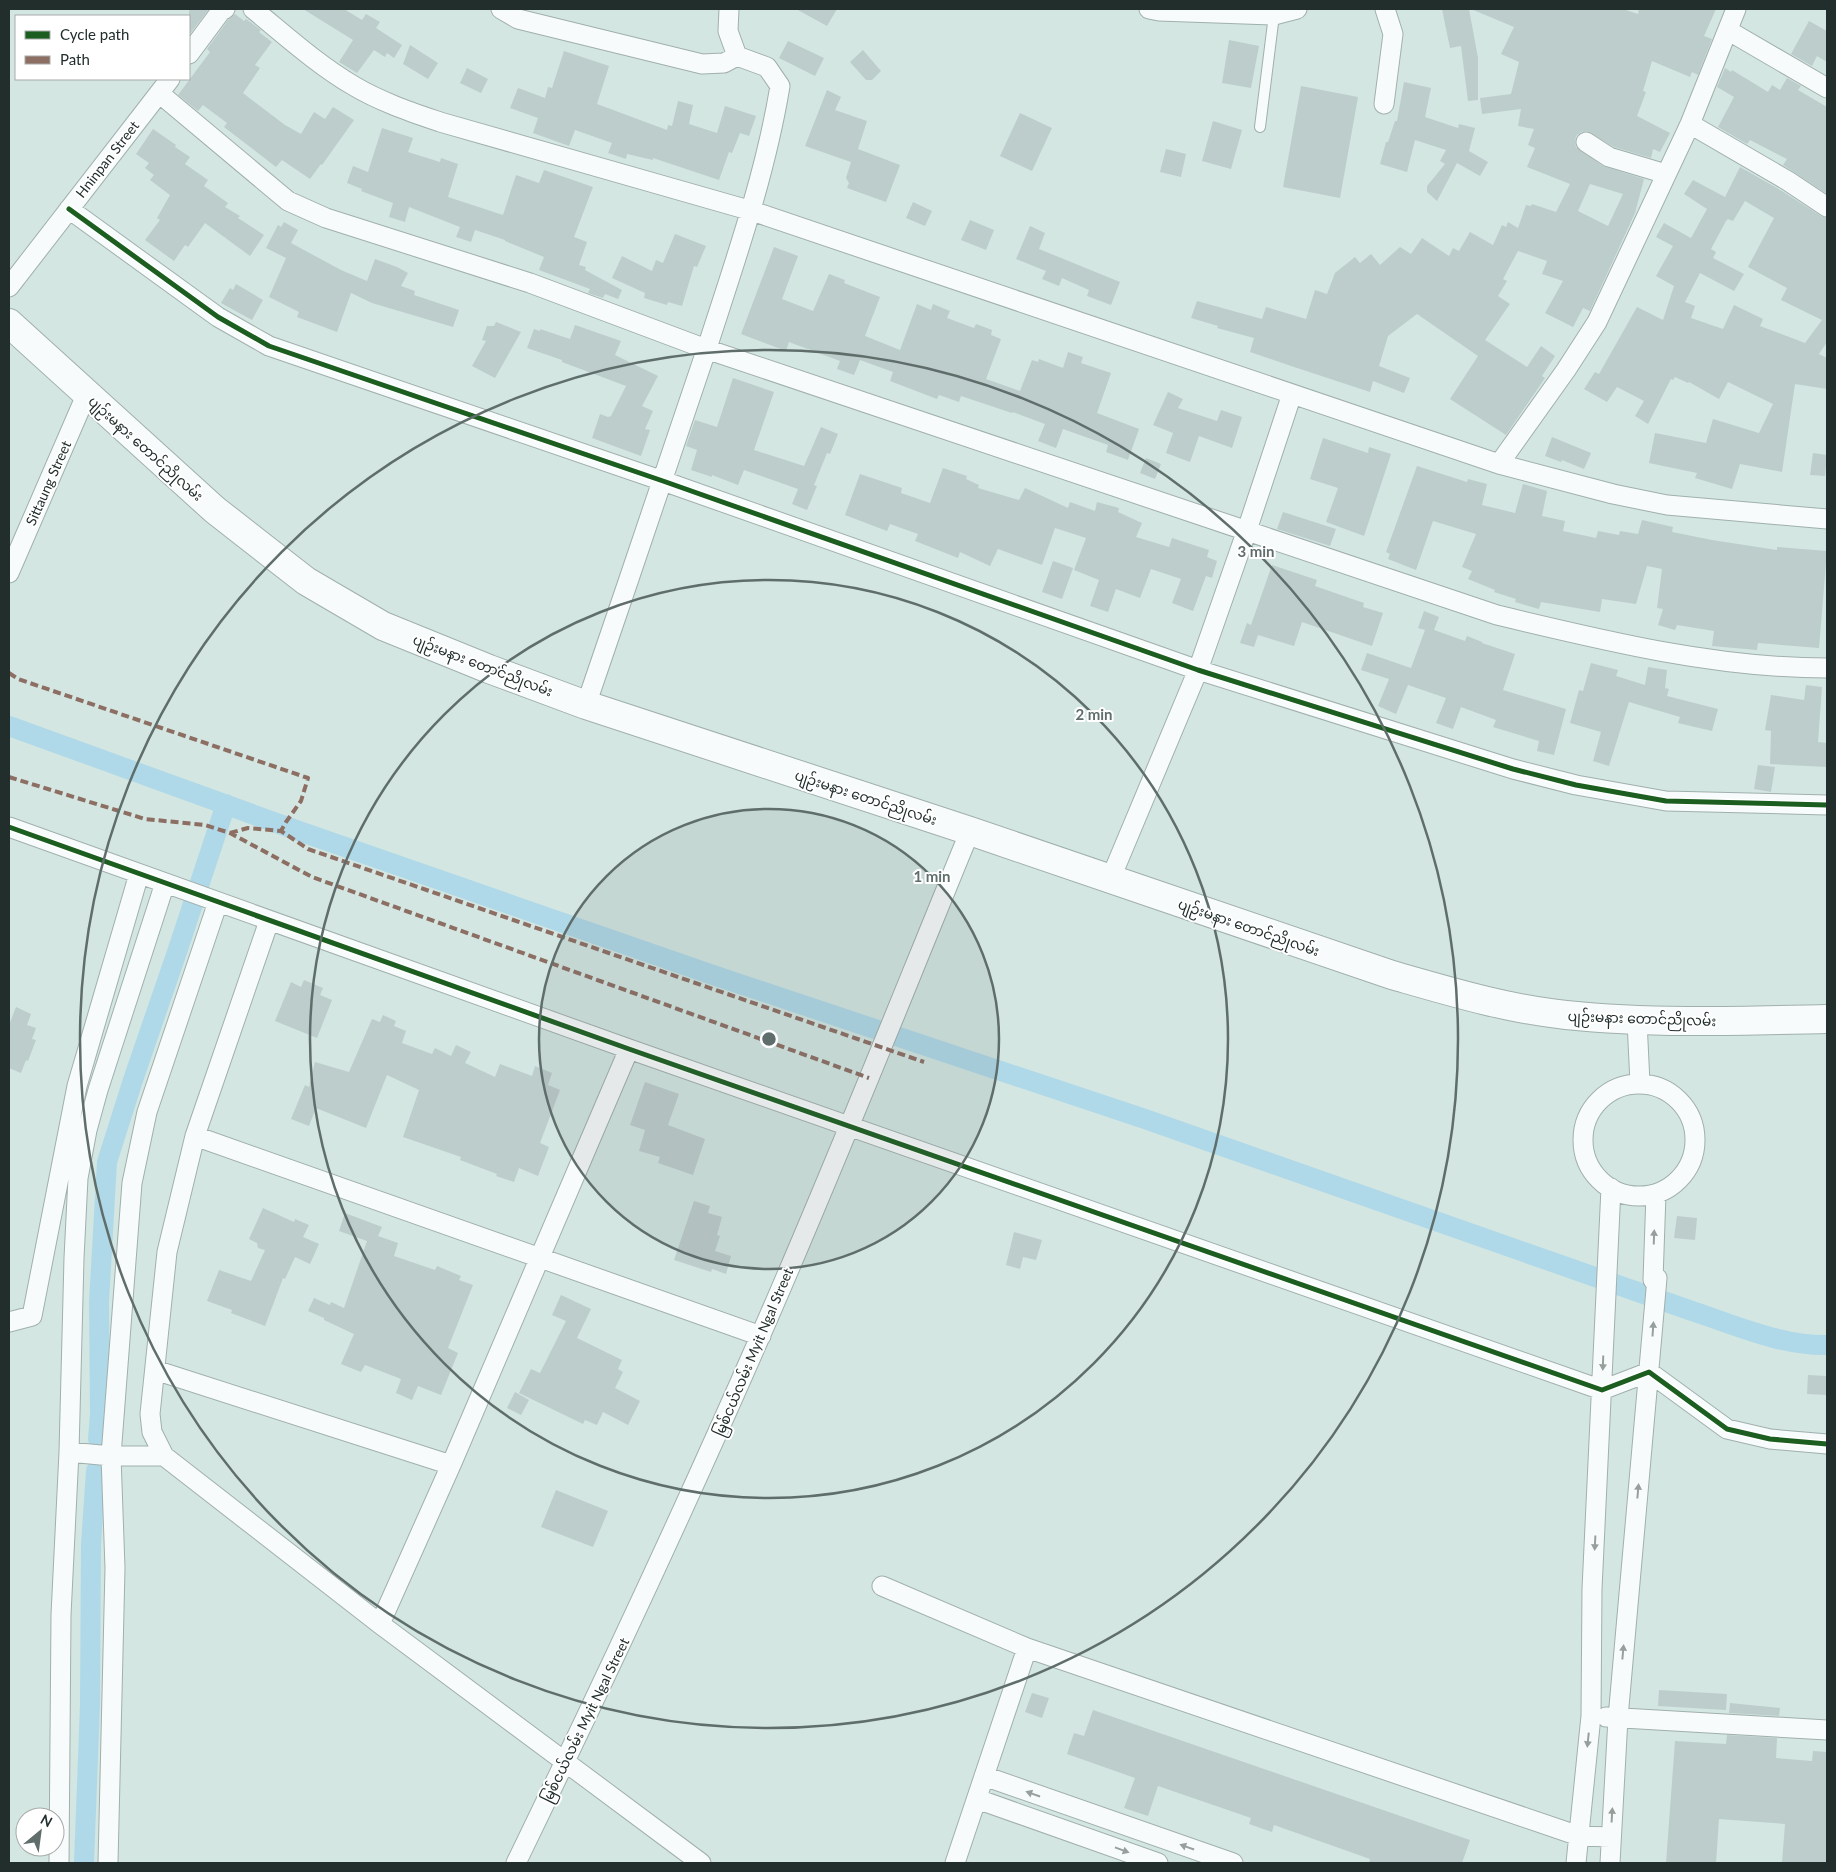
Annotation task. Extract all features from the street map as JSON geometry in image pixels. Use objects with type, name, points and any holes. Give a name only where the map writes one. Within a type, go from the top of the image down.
[{"type":"main road","name":"ပျဉ်းမနား တောင်ညိုလမ်း","points":[[9,322],[215,510],[306,581],[383,626],[489,670],[586,705],[970,831],[1392,975],[1452,992],[1510,1006],[1564,1015],[1637,1021],[1703,1022],[1827,1019]]},
{"type":"street","points":[[190,53],[225,9]]},
{"type":"street","points":[[253,9],[316,60],[354,86],[393,105],[440,122],[752,211],[1499,464],[1613,494],[1667,505],[1827,519]]},
{"type":"street","points":[[501,9],[518,19],[702,64],[724,64],[738,56]]},
{"type":"street","points":[[586,705],[663,481],[752,211],[775,117],[780,86],[767,67],[738,56],[728,31],[728,9]]},
{"type":"street","points":[[1149,9],[1159,11],[1274,15],[1297,9]]},
{"type":"street","points":[[1384,104],[1393,34],[1385,9]]},
{"type":"street","points":[[1499,464],[1566,370],[1596,322],[1690,124],[1729,31],[1736,9]]},
{"type":"street","points":[[1729,31],[1827,88]]},
{"type":"street","points":[[165,86],[288,201],[326,218],[530,283],[706,349],[1497,615],[1565,632],[1705,658],[1764,665],[1827,668]]},
{"type":"street","name":"Hninpan Street","points":[[9,287],[165,86]]},
{"type":"street","points":[[1690,124],[1788,181],[1827,207]]},
{"type":"street","points":[[1586,142],[1609,158],[1666,174]]},
{"type":"street","points":[[69,209],[218,318],[269,346],[663,481],[1198,670],[1514,769],[1576,785],[1666,801],[1827,805]]},
{"type":"street","name":"Sittaung Street","points":[[9,573],[87,394]]},
{"type":"street","points":[[1110,880],[1198,670],[1292,394]]},
{"type":"street","points":[[9,827],[849,1127],[1602,1390],[1649,1372]]},
{"type":"street","name":"မြစ်ငယ်လမ်း Myit Ngal Street","points":[[516,1863],[630,1627],[761,1336],[970,831]]},
{"type":"street","points":[[9,1322],[32,1316],[77,1086],[140,874]]},
{"type":"street","points":[[59,1863],[61,1614],[69,1452],[78,1178],[87,1130],[98,1090],[174,886]]},
{"type":"street","points":[[108,1863],[115,1568],[111,1456],[132,1183],[147,1112],[212,900]]},
{"type":"street","points":[[269,921],[195,1136],[167,1252],[151,1400],[151,1423],[154,1438],[164,1456],[380,1624],[701,1863]]},
{"type":"street","points":[[1637,1021],[1640,1084]]},
{"type":"street","points":[[380,1624],[451,1465],[629,1049]]},
{"type":"street","points":[[1640,1084],[1658,1086],[1673,1095],[1686,1108],[1694,1124],[1696,1141],[1693,1158],[1684,1174],[1672,1186],[1656,1194],[1633,1196],[1611,1188],[1596,1176],[1587,1161],[1583,1143],[1585,1124],[1593,1108],[1606,1094],[1622,1086],[1640,1084]]},
{"type":"street","points":[[195,1136],[761,1336]]},
{"type":"street","points":[[1576,1863],[1591,1716],[1592,1589],[1611,1188]]},
{"type":"street","points":[[1610,1863],[1618,1718],[1649,1372],[1655,1279],[1656,1194]]},
{"type":"street","points":[[155,1370],[451,1465]]},
{"type":"street","points":[[1649,1372],[1727,1429],[1770,1439],[1827,1444]]},
{"type":"street","points":[[69,1452],[111,1456],[164,1456]]},
{"type":"street","points":[[882,1586],[1027,1648],[1579,1836],[1611,1837]]},
{"type":"street","points":[[955,1863],[1027,1648]]},
{"type":"street","points":[[1591,1716],[1827,1730]]},
{"type":"street","points":[[984,1776],[1233,1863]]},
{"type":"street","points":[[977,1799],[1154,1862],[1158,1838]]},
{"type":"street","points":[[1091,1839],[1096,1816]]},
{"type":"lane","points":[[1260,127],[1274,15]]},
{"type":"building","points":[[189,9],[209,9],[190,34]]},
{"type":"building","points":[[303,9],[344,9],[362,20],[366,14],[380,22],[376,28],[402,45],[394,58],[387,53],[385,57],[374,50],[357,73],[339,62],[353,40]]},
{"type":"building","points":[[796,9],[837,9],[827,26]]},
{"type":"building","points":[[1442,9],[1469,9],[1478,58],[1478,100],[1468,101],[1461,46],[1450,48]]},
{"type":"building","points":[[1471,9],[1623,9],[1638,14],[1639,9],[1716,9],[1704,36],[1712,39],[1698,75],[1692,72],[1690,77],[1652,61],[1643,91],[1646,92],[1637,116],[1670,133],[1660,152],[1653,149],[1651,158],[1614,147],[1587,131],[1581,132],[1576,136],[1576,147],[1603,166],[1644,179],[1635,213],[1590,311],[1583,308],[1573,327],[1545,313],[1563,281],[1542,274],[1547,261],[1518,251],[1503,279],[1507,281],[1498,296],[1510,304],[1485,340],[1527,367],[1541,346],[1555,356],[1542,376],[1545,378],[1506,435],[1450,399],[1478,356],[1417,314],[1388,336],[1379,366],[1410,378],[1404,393],[1373,381],[1370,392],[1250,352],[1254,338],[1217,328],[1218,326],[1191,318],[1197,301],[1262,319],[1266,307],[1306,319],[1315,290],[1327,294],[1335,273],[1355,257],[1360,263],[1371,254],[1380,265],[1400,247],[1411,254],[1422,238],[1449,256],[1453,248],[1459,251],[1470,232],[1493,245],[1502,225],[1506,227],[1508,222],[1518,228],[1526,205],[1531,206],[1532,204],[1556,212],[1570,184],[1527,167],[1535,148],[1528,145],[1534,129],[1518,126],[1521,109],[1482,114],[1480,98],[1511,94],[1519,62],[1501,54],[1514,27]],"holes":[[[1590,184],[1623,194],[1608,226],[1578,211]]]},
{"type":"building","points":[[235,14],[244,21],[246,19],[261,30],[259,32],[272,42],[255,65],[260,68],[243,93],[285,125],[301,134],[314,112],[325,119],[333,107],[354,120],[310,179],[282,160],[276,167],[224,127],[227,123],[203,105],[198,111],[178,95],[210,52],[207,49],[228,20]]},
{"type":"building","points":[[1809,21],[1827,31],[1827,62],[1817,56],[1812,66],[1791,54]]},
{"type":"building","points":[[1229,40],[1259,46],[1251,88],[1222,83]]},
{"type":"building","points":[[788,41],[824,58],[815,76],[779,58]]},
{"type":"building","points":[[410,45],[438,63],[428,79],[403,64]]},
{"type":"building","points":[[863,50],[881,71],[872,80],[866,80],[850,62]]},
{"type":"building","points":[[564,51],[609,66],[597,104],[667,130],[668,125],[672,126],[678,101],[693,105],[689,124],[717,133],[725,106],[756,116],[749,136],[740,133],[732,153],[729,152],[719,180],[653,158],[653,160],[627,154],[626,159],[608,153],[612,143],[575,130],[569,146],[533,133],[538,118],[510,108],[518,88],[545,98],[548,87],[552,88]]},
{"type":"building","points":[[467,68],[488,79],[481,93],[460,83]]},
{"type":"building","points":[[1725,68],[1731,72],[1732,70],[1768,92],[1772,85],[1780,90],[1787,78],[1801,86],[1798,90],[1827,107],[1827,194],[1783,165],[1787,159],[1750,140],[1747,144],[1718,127],[1734,97],[1717,87]]},
{"type":"building","points":[[1404,82],[1431,88],[1425,117],[1458,128],[1459,124],[1475,128],[1469,151],[1488,162],[1480,176],[1457,163],[1437,201],[1427,192],[1427,186],[1445,164],[1440,161],[1446,150],[1415,140],[1407,172],[1380,164],[1386,142],[1388,142],[1395,121],[1397,121]]},
{"type":"building","points":[[1301,86],[1358,97],[1340,198],[1283,187]]},
{"type":"building","points":[[827,90],[841,97],[835,110],[867,121],[858,149],[900,165],[886,202],[847,188],[849,183],[846,178],[851,162],[805,146]]},
{"type":"building","points":[[1020,113],[1052,128],[1032,171],[1000,156]]},
{"type":"building","points":[[1213,121],[1242,130],[1231,169],[1202,161]]},
{"type":"building","points":[[382,128],[413,138],[408,152],[440,162],[441,158],[458,164],[448,197],[503,215],[516,175],[539,183],[544,170],[593,187],[574,237],[587,242],[579,265],[586,267],[585,270],[622,290],[618,299],[605,294],[603,298],[588,293],[590,289],[539,270],[544,257],[505,240],[475,230],[471,242],[456,237],[460,227],[409,207],[405,222],[389,217],[393,203],[361,191],[362,189],[347,183],[353,166],[368,172]]},
{"type":"building","points":[[153,129],[190,157],[185,164],[208,180],[204,186],[228,203],[225,207],[264,235],[250,256],[205,223],[188,247],[185,245],[174,261],[145,240],[160,220],[157,218],[170,195],[150,180],[154,175],[145,168],[149,163],[136,154]]},
{"type":"building","points":[[1166,149],[1186,154],[1181,177],[1160,172]]},
{"type":"building","points":[[1740,167],[1827,218],[1827,342],[1819,354],[1827,358],[1827,389],[1795,384],[1782,472],[1740,464],[1732,489],[1695,478],[1697,473],[1649,463],[1655,433],[1706,443],[1713,419],[1759,433],[1773,404],[1728,382],[1719,399],[1689,382],[1675,377],[1673,380],[1671,379],[1648,424],[1635,416],[1644,401],[1617,387],[1607,402],[1584,389],[1595,372],[1599,374],[1637,307],[1663,320],[1674,286],[1656,276],[1673,246],[1656,237],[1664,223],[1691,238],[1707,209],[1684,194],[1693,180],[1725,197]],"holes":[[[1745,201],[1774,218],[1748,267],[1787,288],[1781,300],[1822,320],[1805,343],[1760,326],[1763,319],[1734,305],[1723,329],[1691,318],[1695,306],[1685,302],[1700,273],[1734,291],[1744,274],[1713,258],[1716,252],[1711,249],[1726,221],[1728,219],[1733,221]]]},
{"type":"building","points":[[913,202],[932,211],[925,226],[906,218]]},
{"type":"building","points":[[970,220],[994,230],[986,250],[961,240]]},
{"type":"building","points":[[284,222],[298,230],[291,243],[341,270],[367,281],[375,259],[408,273],[401,286],[415,291],[414,295],[459,310],[453,327],[372,303],[351,293],[337,332],[297,317],[299,312],[269,297],[286,258],[266,248],[278,225],[281,227]]},
{"type":"building","points":[[1030,226],[1045,233],[1039,249],[1120,282],[1111,305],[1087,296],[1089,290],[1062,278],[1059,286],[1042,279],[1046,271],[1016,259]]},
{"type":"building","points":[[675,234],[706,246],[697,267],[694,266],[682,306],[668,302],[667,305],[644,298],[645,293],[612,278],[622,256],[652,271],[656,260],[663,263]]},
{"type":"building","points":[[774,247],[798,256],[782,299],[813,311],[829,274],[845,280],[844,283],[880,297],[865,336],[900,350],[917,304],[931,310],[933,304],[950,311],[947,318],[974,328],[976,324],[992,330],[991,335],[1001,339],[986,379],[1020,391],[1032,360],[1038,362],[1039,359],[1063,368],[1068,352],[1083,357],[1081,363],[1111,373],[1097,413],[1139,429],[1128,460],[1106,452],[1108,445],[1063,429],[1056,448],[1038,441],[1045,424],[961,396],[959,402],[939,395],[937,399],[890,381],[893,372],[860,360],[854,375],[837,369],[840,361],[789,342],[786,351],[741,334]]},
{"type":"building","points":[[236,284],[263,300],[252,320],[221,303],[230,288],[233,290]]},
{"type":"building","points":[[496,322],[521,332],[495,378],[472,366],[486,341],[482,340],[487,326],[494,326]]},
{"type":"building","points":[[575,325],[621,341],[615,355],[658,376],[642,406],[653,411],[645,429],[650,430],[641,456],[592,438],[600,414],[608,417],[611,416],[626,386],[527,348],[534,329],[540,331],[540,329],[570,339]]},
{"type":"building","points":[[733,378],[774,392],[754,450],[804,466],[821,427],[838,434],[830,454],[827,453],[814,485],[817,486],[807,510],[792,504],[798,489],[744,470],[738,485],[712,475],[712,477],[691,470],[697,450],[686,446],[695,420],[717,427]]},
{"type":"building","points":[[1168,392],[1183,399],[1178,408],[1217,421],[1221,410],[1242,417],[1232,448],[1199,436],[1190,462],[1166,453],[1173,433],[1153,425]]},
{"type":"building","points":[[1552,437],[1591,453],[1584,469],[1562,460],[1561,462],[1545,456]]},
{"type":"building","points":[[1323,438],[1368,453],[1369,447],[1391,454],[1364,536],[1326,522],[1338,488],[1310,479]]},
{"type":"building","points":[[1813,453],[1827,455],[1825,476],[1810,475]]},
{"type":"building","points":[[1146,458],[1161,464],[1155,479],[1140,473]]},
{"type":"building","points":[[1417,466],[1467,482],[1468,479],[1487,484],[1482,505],[1515,513],[1523,484],[1547,491],[1542,516],[1565,521],[1563,531],[1596,538],[1598,531],[1619,535],[1620,531],[1638,534],[1642,520],[1673,527],[1672,532],[1712,540],[1777,550],[1777,547],[1827,551],[1819,648],[1758,643],[1757,650],[1712,646],[1714,631],[1677,625],[1675,630],[1658,625],[1663,609],[1657,608],[1662,569],[1647,566],[1636,604],[1602,599],[1600,612],[1541,602],[1539,609],[1515,602],[1516,599],[1494,592],[1495,590],[1468,579],[1472,571],[1462,567],[1476,534],[1433,521],[1416,570],[1388,559],[1390,554],[1386,552]]},
{"type":"building","points":[[943,468],[967,476],[966,479],[979,485],[978,488],[1019,500],[1025,488],[1068,508],[1070,502],[1095,511],[1097,502],[1119,508],[1118,512],[1142,523],[1136,537],[1169,547],[1172,538],[1209,550],[1207,557],[1217,561],[1212,578],[1206,576],[1193,611],[1172,603],[1181,579],[1151,569],[1140,598],[1116,589],[1108,612],[1090,606],[1099,580],[1074,570],[1086,538],[1055,528],[1042,565],[998,549],[990,566],[960,552],[958,558],[915,541],[918,534],[890,524],[887,531],[845,515],[860,474],[902,488],[901,493],[930,503]]},
{"type":"building","points":[[1283,512],[1336,529],[1330,546],[1277,529]]},
{"type":"building","points":[[1053,561],[1073,568],[1062,599],[1042,592]]},
{"type":"building","points":[[1272,565],[1317,580],[1315,586],[1364,603],[1363,607],[1383,613],[1372,646],[1302,622],[1294,646],[1258,635],[1254,647],[1240,643],[1247,623],[1251,625]]},
{"type":"building","points":[[1424,611],[1439,617],[1434,630],[1465,641],[1467,636],[1515,654],[1503,690],[1566,709],[1554,755],[1537,751],[1539,741],[1493,727],[1496,720],[1461,707],[1453,729],[1436,723],[1446,698],[1408,685],[1396,714],[1378,706],[1389,679],[1361,670],[1367,653],[1411,668],[1425,630],[1418,628]]},
{"type":"building","points":[[1591,663],[1618,670],[1616,676],[1645,685],[1648,667],[1667,670],[1665,688],[1669,689],[1667,696],[1718,709],[1712,731],[1678,723],[1680,717],[1629,702],[1609,766],[1593,761],[1601,732],[1570,723],[1579,690],[1583,691]]},
{"type":"building","points":[[1806,685],[1822,687],[1818,742],[1827,743],[1827,767],[1770,764],[1771,731],[1765,730],[1771,695],[1804,700]]},
{"type":"building","points":[[1758,765],[1775,767],[1771,792],[1754,789]]},
{"type":"building","points":[[304,980],[323,988],[320,995],[332,1000],[317,1038],[275,1021],[291,982],[301,987]]},
{"type":"building","points":[[16,1007],[31,1014],[27,1025],[36,1028],[32,1039],[36,1040],[21,1073],[9,1068],[9,1025]]},
{"type":"building","points":[[383,1015],[396,1021],[394,1026],[406,1031],[402,1043],[432,1054],[435,1048],[451,1056],[456,1045],[471,1052],[465,1063],[495,1077],[500,1064],[532,1076],[535,1066],[552,1073],[548,1085],[560,1090],[540,1143],[549,1147],[538,1176],[519,1168],[514,1182],[460,1160],[461,1157],[403,1137],[419,1090],[387,1075],[366,1128],[316,1108],[309,1126],[291,1119],[305,1085],[309,1087],[315,1062],[349,1072],[372,1019],[380,1022]]},
{"type":"building","points":[[645,1082],[679,1094],[668,1125],[705,1139],[693,1175],[658,1163],[660,1157],[639,1151],[645,1130],[630,1125]]},
{"type":"building","points":[[694,1201],[710,1206],[708,1213],[722,1217],[717,1235],[720,1236],[715,1251],[731,1256],[726,1274],[712,1269],[711,1272],[674,1260]]},
{"type":"building","points":[[263,1208],[294,1222],[295,1219],[309,1225],[303,1237],[319,1244],[310,1264],[295,1257],[285,1279],[283,1278],[265,1326],[231,1313],[232,1310],[207,1301],[219,1270],[251,1281],[265,1250],[258,1248],[257,1243],[249,1239]]},
{"type":"building","points":[[345,1213],[382,1227],[378,1236],[398,1243],[394,1256],[435,1270],[437,1266],[461,1276],[459,1280],[473,1285],[448,1348],[458,1353],[441,1395],[418,1386],[412,1400],[396,1393],[401,1379],[365,1365],[361,1372],[341,1364],[354,1334],[308,1311],[314,1298],[330,1305],[331,1302],[344,1308],[367,1241],[339,1231]]},
{"type":"building","points":[[1677,1216],[1697,1218],[1695,1240],[1674,1238]]},
{"type":"building","points":[[1014,1232],[1042,1240],[1036,1260],[1023,1257],[1020,1269],[1006,1265]]},
{"type":"building","points":[[561,1295],[591,1309],[577,1338],[622,1360],[618,1369],[623,1372],[615,1388],[640,1401],[628,1425],[603,1412],[597,1425],[585,1420],[583,1424],[519,1393],[531,1369],[540,1373],[566,1321],[552,1315]]},
{"type":"building","points":[[1808,1375],[1827,1376],[1827,1395],[1807,1394]]},
{"type":"building","points":[[515,1392],[529,1400],[521,1415],[507,1408]]},
{"type":"building","points":[[556,1490],[608,1511],[593,1547],[541,1527]]},
{"type":"building","points":[[1659,1690],[1727,1694],[1726,1710],[1658,1706]]},
{"type":"building","points":[[1032,1693],[1049,1698],[1042,1718],[1025,1712]]},
{"type":"building","points":[[1730,1703],[1780,1708],[1779,1716],[1729,1713]]},
{"type":"building","points":[[1093,1710],[1470,1840],[1462,1863],[1369,1863],[1370,1859],[1274,1825],[1272,1832],[1249,1824],[1251,1818],[1158,1786],[1148,1816],[1124,1808],[1135,1778],[1067,1754],[1074,1733],[1084,1736]]},
{"type":"building","points":[[1727,1735],[1777,1738],[1776,1758],[1812,1761],[1813,1751],[1827,1752],[1827,1863],[1782,1863],[1785,1824],[1719,1819],[1716,1863],[1666,1863],[1675,1741],[1726,1744]]},
{"type":"waterway","points":[[9,726],[296,830],[713,975],[1145,1119],[1741,1328],[1793,1342],[1827,1345]]},
{"type":"waterway","points":[[98,1439],[100,1415],[99,1302],[107,1162],[226,804]]},
{"type":"waterway","points":[[84,1863],[90,1705],[91,1544],[96,1471]]},
{"type":"marked path","points":[[9,673],[18,679],[308,778],[301,801],[281,831]]},
{"type":"marked path","points":[[9,777],[145,819],[205,825],[230,833],[312,877],[869,1078]]},
{"type":"marked path","points":[[230,833],[248,828],[281,831],[308,849],[924,1062]]},
{"type":"cycle path","points":[[69,209],[218,317],[269,346],[663,481],[1198,670],[1513,769],[1576,785],[1666,801],[1827,805]]},
{"type":"cycle path","points":[[9,827],[629,1049],[1602,1390],[1649,1372],[1727,1429],[1770,1439],[1827,1444]]}]
